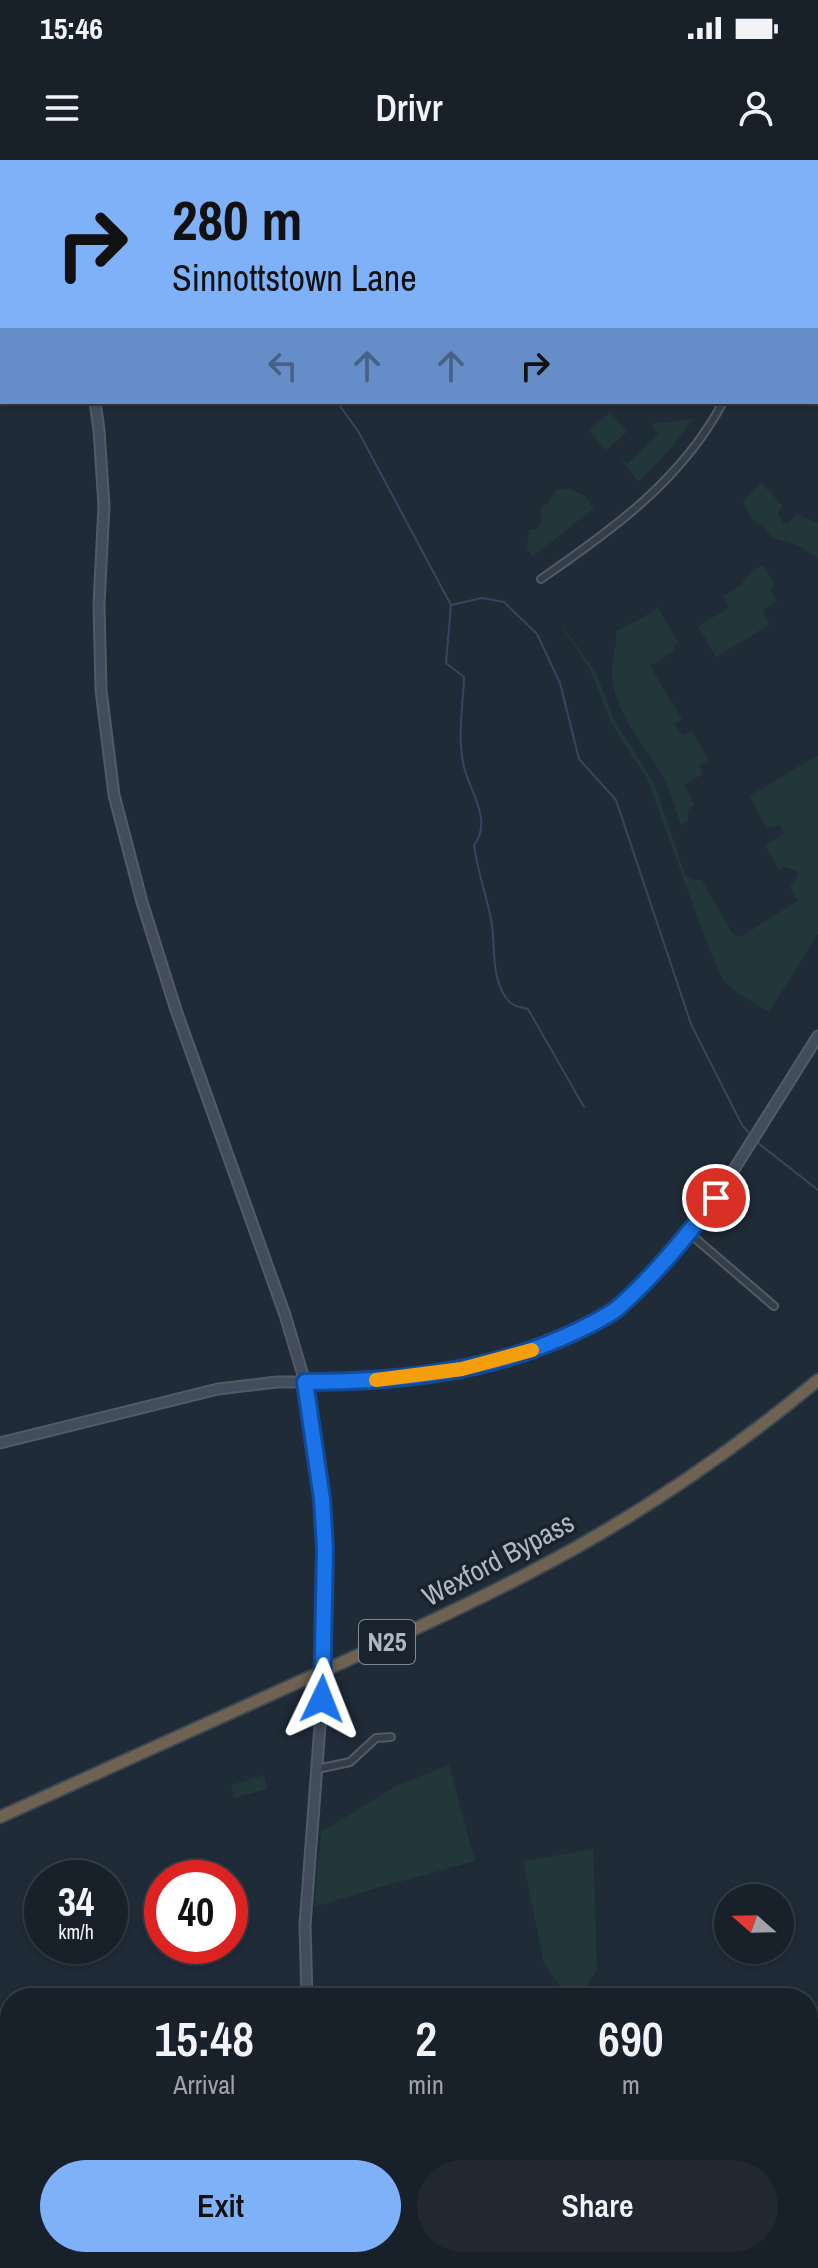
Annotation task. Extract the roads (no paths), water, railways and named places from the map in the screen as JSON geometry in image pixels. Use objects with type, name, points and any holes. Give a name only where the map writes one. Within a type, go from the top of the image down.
[{"type":"highway","name":"Wexford Bypass","points":[[0,1817],[414,1630],[529,1573],[674,1487],[818,1380]]},
{"type":"street","points":[[95,404],[104,506],[99,604],[101,690],[114,795],[137,885],[176,1010],[281,1303],[305,1382],[322,1499],[325,1549],[322,1699],[305,1925],[307,1988]]},
{"type":"street","points":[[541,579],[606,534],[667,481],[700,441],[722,404]]},
{"type":"street","points":[[0,1443],[218,1389],[277,1382],[396,1379],[462,1369],[518,1355],[594,1322],[618,1308],[689,1233],[813,1054],[818,1036]]},
{"type":"street","points":[[689,1233],[774,1306]]},
{"type":"street","points":[[317,1769],[350,1762],[376,1738],[391,1737]]},
{"type":"waterway","points":[[338,404],[358,431],[451,605],[482,598],[504,602],[537,634],[560,683],[579,759],[616,800],[691,1024],[742,1125],[749,1133]]},
{"type":"waterway","points":[[451,605],[446,663],[464,677],[462,756],[481,816],[479,836],[474,845],[491,919],[498,979],[508,1001],[528,1009],[584,1107]]},
{"type":"waterway","points":[[758,1143],[818,1190]]}]
